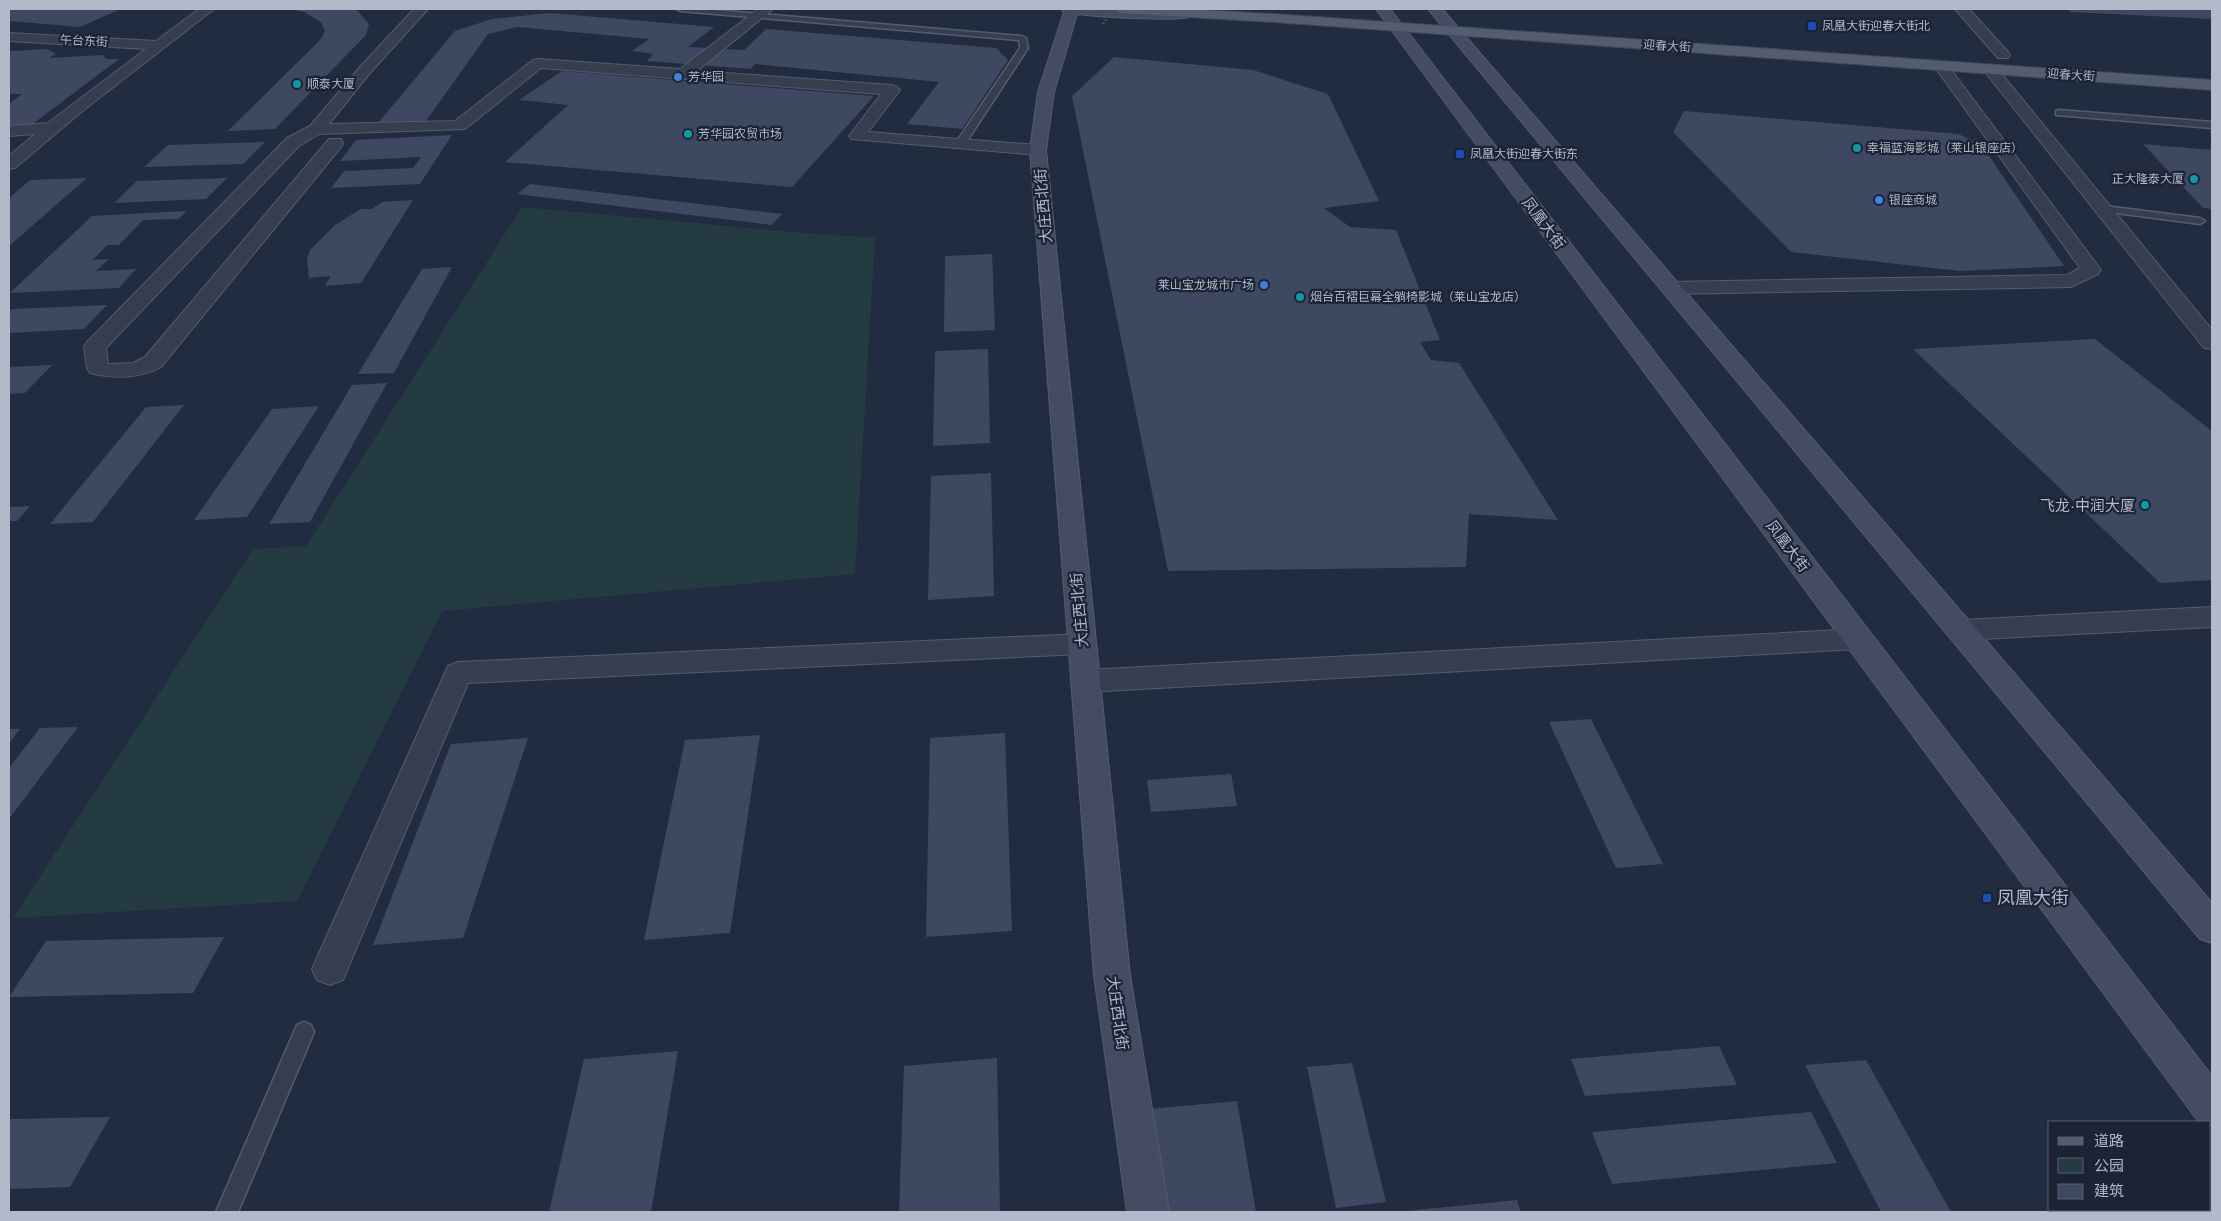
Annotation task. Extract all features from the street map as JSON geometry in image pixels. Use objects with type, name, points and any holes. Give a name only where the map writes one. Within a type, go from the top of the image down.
[{"type":"main road","points":[[1070,9],[1143,16],[1195,13]]},
{"type":"main road","name":"大庄西北街","points":[[1070,9],[1046,92],[1038,150],[1112,976],[1148,1212]]},
{"type":"main road","name":"迎春大街","points":[[1121,9],[1456,22],[1941,66],[1986,62],[2008,56]]},
{"type":"main road","name":"迎春大街","points":[[1431,10],[1456,22]]},
{"type":"main road","name":"凤凰大街","points":[[1390,18],[2212,1107]]},
{"type":"main road","points":[[1456,22],[1670,288],[1962,630],[2212,928]]},
{"type":"main road","name":"迎春大街","points":[[1986,62],[2212,85]]},
{"type":"main road","points":[[2152,66],[2212,71]]},
{"type":"street","points":[[9,164],[52,128],[207,9]]},
{"type":"street","points":[[335,143],[153,362],[135,369],[108,371],[98,368],[95,347],[293,142],[316,129],[365,70],[421,9]]},
{"type":"street","points":[[1962,9],[2008,56]]},
{"type":"street","points":[[685,74],[762,11]]},
{"type":"street","name":"午台东街","points":[[9,37],[159,46]]},
{"type":"street","points":[[316,129],[459,126],[538,62],[892,90],[857,136],[1038,150]]},
{"type":"street","points":[[1986,62],[2212,343]]},
{"type":"street","points":[[1670,288],[2072,281],[2091,270],[1941,66]]},
{"type":"street","points":[[9,132],[52,128]]},
{"type":"street","points":[[1962,630],[2212,617]]},
{"type":"street","points":[[1086,681],[1858,639]]},
{"type":"street","points":[[330,969],[458,674],[1082,644]]},
{"type":"lane","points":[[680,9],[762,11],[1022,38],[1024,48],[960,144]]},
{"type":"lane","points":[[2059,113],[2212,125]]},
{"type":"lane","points":[[2105,209],[2200,221]]},
{"type":"lane","points":[[227,1212],[304,1032]]},
{"type":"path","points":[[1103,24],[1113,9]]},
{"type":"green space","points":[[522,207],[875,238],[855,574],[442,611],[297,901],[13,918],[253,549],[306,546]]},
{"type":"building","points":[[9,9],[121,9],[80,27],[9,21]]},
{"type":"building","name":"顺泰大厦","points":[[292,9],[356,9],[369,24],[366,35],[275,129],[228,131],[320,40],[325,31],[321,22],[304,12]]},
{"type":"building","points":[[2068,9],[2212,9],[2212,19],[2071,12]]},
{"type":"building","points":[[550,13],[714,27],[688,47],[744,50],[766,29],[996,48],[1008,60],[962,129],[907,124],[939,82],[755,64],[751,69],[647,61],[653,54],[632,51],[649,39],[517,27],[488,34],[426,121],[378,123],[455,31],[492,19]]},
{"type":"building","points":[[48,49],[56,54],[49,58],[103,55],[106,59],[119,59],[30,126],[9,127],[9,104],[22,94],[9,94],[9,51]]},
{"type":"building","name":"莱山宝龙城市广场","points":[[1114,57],[1253,70],[1328,94],[1379,201],[1324,208],[1350,227],[1396,230],[1440,340],[1420,342],[1431,360],[1459,363],[1558,520],[1469,514],[1466,567],[1168,571],[1072,96]]},
{"type":"building","name":"芳华园农贸市场","points":[[562,71],[874,96],[792,187],[505,162],[568,105],[519,100]]},
{"type":"building","name":"银座商城","points":[[1684,111],[1959,134],[1983,147],[2064,266],[1960,271],[1791,252],[1673,132]]},
{"type":"building","points":[[452,135],[420,184],[331,188],[344,171],[413,168],[421,157],[340,161],[356,140]]},
{"type":"building","points":[[265,142],[243,164],[144,167],[168,145]]},
{"type":"building","name":"正大隆泰大厦","points":[[2143,144],[2212,150],[2212,209],[2203,208]]},
{"type":"building","points":[[87,178],[9,246],[9,198],[30,180]]},
{"type":"building","points":[[227,178],[206,199],[114,203],[137,181]]},
{"type":"building","points":[[530,184],[782,214],[772,225],[517,194]]},
{"type":"building","points":[[413,200],[361,283],[325,286],[331,276],[309,278],[307,260],[310,250],[335,225],[361,209],[372,209],[382,202]]},
{"type":"building","points":[[186,211],[179,219],[143,220],[119,245],[107,245],[93,260],[109,259],[96,271],[136,269],[119,288],[10,293],[92,216]]},
{"type":"building","points":[[992,254],[995,330],[944,332],[945,256]]},
{"type":"building","points":[[452,267],[394,373],[358,374],[422,269]]},
{"type":"building","points":[[107,305],[84,329],[9,333],[9,312],[12,309]]},
{"type":"building","name":"飞龙·中润大厦","points":[[2095,339],[2212,431],[2212,580],[2160,583],[1913,349]]},
{"type":"building","points":[[988,349],[990,443],[933,446],[935,351]]},
{"type":"building","points":[[52,365],[25,393],[9,394],[9,367]]},
{"type":"building","points":[[387,383],[310,522],[269,524],[352,385]]},
{"type":"building","points":[[184,405],[93,522],[50,524],[146,407]]},
{"type":"building","points":[[319,406],[247,517],[194,520],[272,409]]},
{"type":"building","points":[[991,473],[994,596],[928,600],[931,476]]},
{"type":"building","points":[[30,506],[17,521],[9,521],[9,507]]},
{"type":"building","points":[[1591,719],[1663,864],[1616,868],[1549,722]]},
{"type":"building","points":[[78,727],[9,819],[9,768],[40,728]]},
{"type":"building","points":[[9,729],[20,729],[9,743]]},
{"type":"building","points":[[1005,733],[1012,931],[926,937],[930,738]]},
{"type":"building","points":[[760,735],[730,933],[644,940],[685,740]]},
{"type":"building","points":[[528,738],[463,938],[373,945],[451,744]]},
{"type":"building","points":[[1231,774],[1237,806],[1151,812],[1147,780]]},
{"type":"building","points":[[224,937],[193,993],[9,997],[46,941]]},
{"type":"building","points":[[1719,1046],[1737,1085],[1585,1096],[1571,1059]]},
{"type":"building","points":[[678,1051],[651,1212],[549,1212],[584,1059]]},
{"type":"building","points":[[997,1058],[1000,1212],[899,1212],[904,1066]]},
{"type":"building","points":[[1866,1060],[1951,1212],[1881,1212],[1805,1065]]},
{"type":"building","points":[[1352,1063],[1386,1202],[1336,1208],[1307,1067]]},
{"type":"building","points":[[1237,1101],[1256,1212],[1161,1212],[1149,1109]]},
{"type":"building","points":[[1811,1112],[1837,1163],[1612,1184],[1592,1132]]},
{"type":"building","points":[[110,1117],[70,1187],[9,1189],[9,1119]]},
{"type":"building","points":[[1517,1200],[1521,1212],[1406,1211]]},
{"type":"place","name":"凤凰大街迎春大街北","points":[[1812,26]]},
{"type":"place","name":"芳华园","points":[[678,77]]},
{"type":"place","name":"顺泰大厦","points":[[297,84]]},
{"type":"place","name":"芳华园农贸市场","points":[[688,134]]},
{"type":"place","name":"幸福蓝海影城（莱山银座店）","points":[[1857,148]]},
{"type":"place","name":"凤凰大街迎春大街东","points":[[1460,154]]},
{"type":"place","name":"正大隆泰大厦","points":[[2194,179]]},
{"type":"place","name":"银座商城","points":[[1879,200]]},
{"type":"place","name":"莱山宝龙城市广场","points":[[1264,285]]},
{"type":"place","name":"烟台百褶巨幕全躺椅影城（莱山宝龙店）","points":[[1300,297]]},
{"type":"place","name":"飞龙·中润大厦","points":[[2145,505]]},
{"type":"place","name":"凤凰大街","points":[[1987,898]]}]
